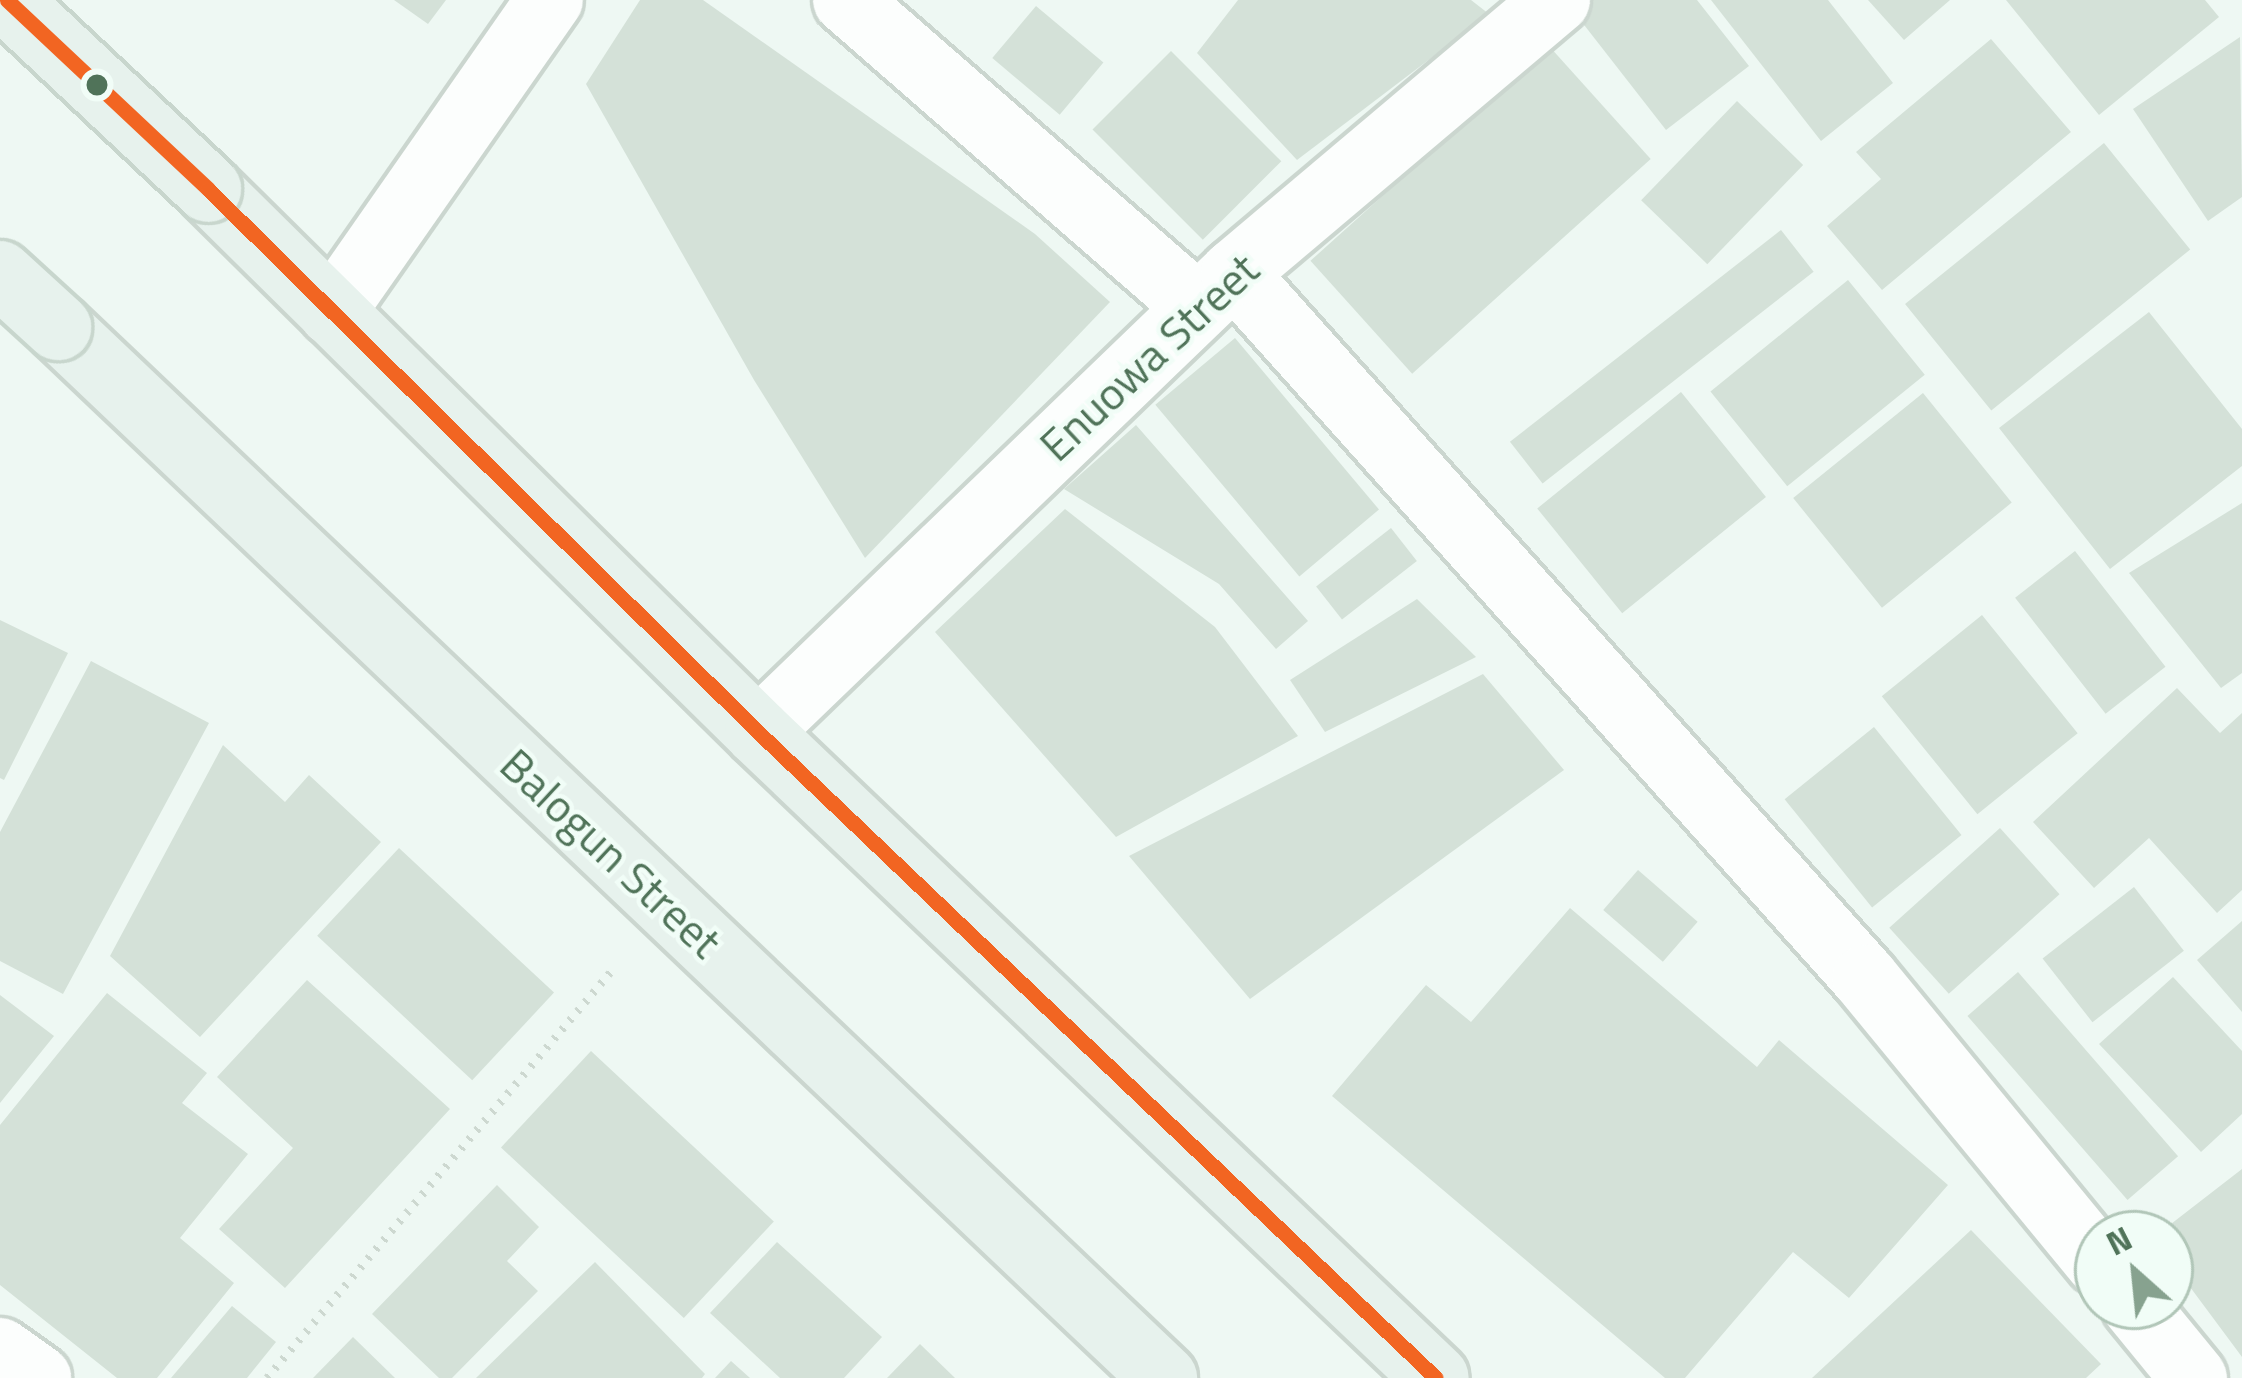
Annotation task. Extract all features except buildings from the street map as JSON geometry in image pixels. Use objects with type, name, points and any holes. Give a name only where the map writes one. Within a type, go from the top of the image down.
[{"type":"main road","points":[[7,0],[208,189],[758,732],[1436,1378]]},
{"type":"main road","name":"Balogun Street","points":[[0,274],[1163,1378]]},
{"type":"street","points":[[332,312],[550,0]]},
{"type":"street","points":[[846,0],[1216,290],[1864,978],[2074,1233]]},
{"type":"street","name":"Enuowa Street","points":[[758,732],[1216,290],[1557,0]]},
{"type":"street","points":[[2154,1330],[2194,1378]]},
{"type":"street","points":[[0,1351],[38,1378]]},
{"type":"path","points":[[267,1378],[668,905]]},
{"type":"transit line","points":[[7,0],[208,189],[758,732],[1436,1378]]}]
